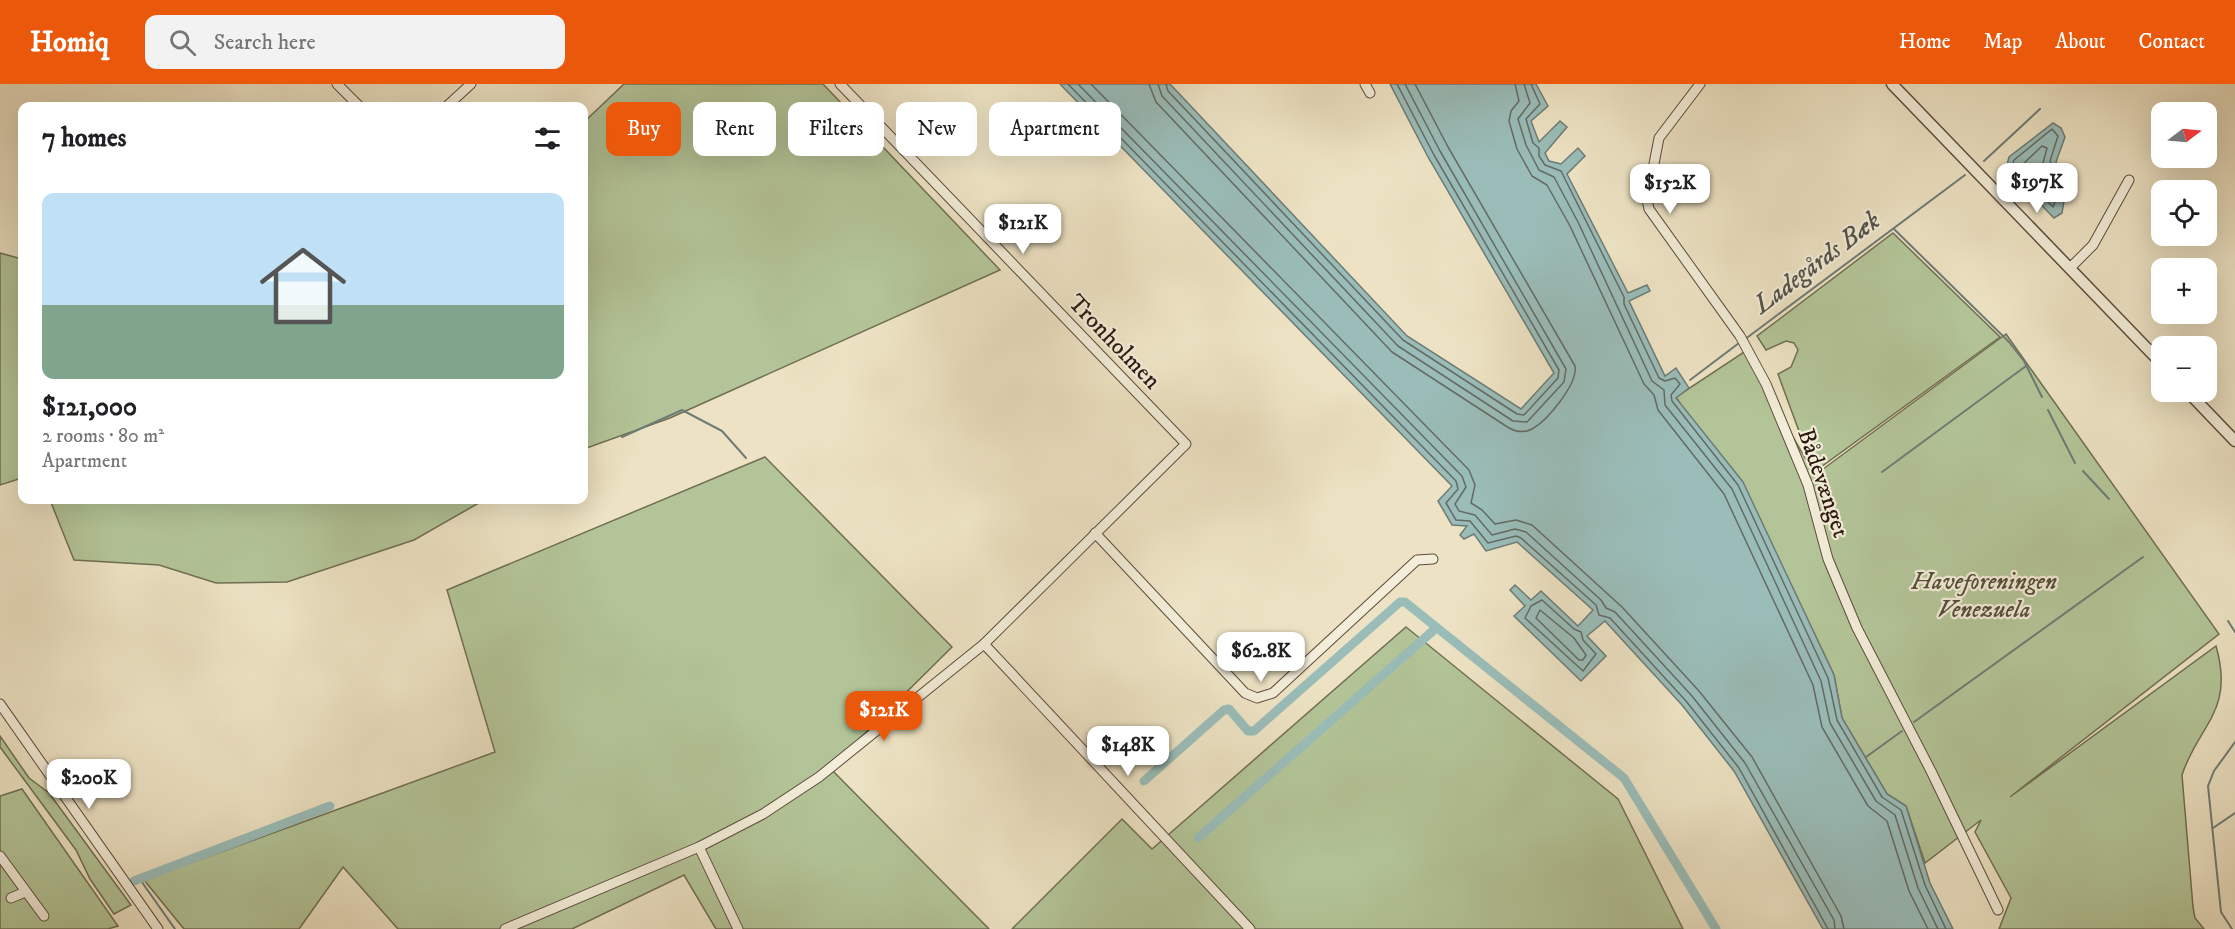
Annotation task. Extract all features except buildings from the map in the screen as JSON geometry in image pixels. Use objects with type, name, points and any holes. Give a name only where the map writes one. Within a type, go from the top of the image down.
[{"type":"street","points":[[337,84],[355,102]]},
{"type":"street","points":[[451,102],[471,84]]},
{"type":"street","name":"Tronholmen","points":[[840,84],[1186,444],[1095,533]]},
{"type":"street","points":[[1365,84],[1370,93]]},
{"type":"street","name":"Bådevænget","points":[[1700,84],[1659,138],[1647,200],[1649,209],[1740,336],[1766,384],[1808,485],[1828,559],[1857,628],[1931,771],[1998,910]]},
{"type":"street","points":[[1892,84],[2151,353]]},
{"type":"street","points":[[2070,268],[2093,245],[2129,180]]},
{"type":"street","points":[[2198,402],[2235,441]]},
{"type":"street","points":[[505,929],[699,847],[763,814],[819,777],[984,644],[1095,533],[1245,693],[1257,698],[1273,693],[1417,560],[1433,559]]},
{"type":"street","points":[[984,644],[1250,929]]},
{"type":"street","points":[[0,704],[158,929]]},
{"type":"street","points":[[699,847],[738,929]]},
{"type":"street","points":[[0,856],[44,916]]},
{"type":"street","points":[[11,898],[26,892]]},
{"type":"green space","points":[[624,84],[823,84],[840,102],[788,102],[788,156],[884,156],[884,148],[1000,270],[670,418],[588,448],[588,118]]},
{"type":"green space","points":[[1893,233],[2000,337],[1814,472],[1778,374],[1791,367],[1798,350],[1794,343],[1786,341],[1766,350],[1757,336]]},
{"type":"green space","points":[[0,253],[18,258],[18,479],[0,485]]},
{"type":"green space","name":"Haveforeningen Venezuela","points":[[2006,334],[2219,634],[2010,797],[2216,646],[2221,668],[2218,703],[2182,775],[2193,907],[2195,918],[2204,929],[1999,929],[2011,898],[1975,832],[1981,820],[1925,863],[1906,806],[1887,794],[1842,718],[1834,675],[1794,591],[1676,397],[1744,352],[1815,475]]},
{"type":"green space","points":[[765,457],[952,647],[830,768],[989,929],[716,929],[684,875],[572,929],[398,929],[343,867],[299,929],[184,929],[144,880],[495,752],[447,590]]},
{"type":"green space","points":[[52,504],[477,504],[414,540],[287,582],[216,583],[159,565],[74,560]]},
{"type":"green space","points":[[1406,627],[1618,799],[1683,929],[1012,929],[1122,819],[1152,849]]},
{"type":"green space","points":[[0,736],[29,778],[49,793],[131,905],[114,914],[90,879],[76,850],[0,747]]},
{"type":"green space","points":[[22,789],[118,926],[108,929],[0,929],[0,796]]},
{"type":"water","points":[[1060,84],[1170,84],[1407,336],[1521,409],[1554,373],[1428,157],[1390,84],[1536,84],[1548,106],[1531,121],[1539,142],[1560,121],[1567,127],[1545,153],[1549,161],[1561,164],[1578,148],[1585,156],[1567,174],[1628,293],[1647,285],[1650,291],[1629,301],[1665,376],[1676,368],[1689,388],[1676,398],[1743,482],[1834,675],[1842,718],[1887,794],[1906,806],[1930,883],[1953,929],[1823,929],[1734,771],[1682,705],[1605,621],[1587,636],[1606,656],[1581,681],[1514,616],[1525,606],[1510,590],[1515,585],[1531,600],[1541,591],[1578,626],[1593,610],[1517,542],[1486,551],[1474,534],[1464,539],[1460,535],[1467,526],[1452,525],[1438,501],[1452,486],[1121,147],[1121,102],[1078,102]]},
{"type":"water","points":[[2053,123],[2061,128],[2065,137],[2056,162],[2066,188],[2062,213],[2054,218],[2006,169],[2009,157]]},
{"type":"waterway","name":"Ladegårds Bæk","points":[[1984,161],[2040,109]]},
{"type":"waterway","name":"Ladegårds Bæk","points":[[1744,340],[1965,175]]},
{"type":"waterway","points":[[1894,229],[2009,342],[2024,361],[2042,397]]},
{"type":"waterway","name":"Ladegårds Bæk","points":[[1690,380],[1739,343]]},
{"type":"waterway","points":[[1882,472],[2026,366]]},
{"type":"waterway","points":[[622,437],[682,410],[722,431],[746,458]]},
{"type":"waterway","points":[[2048,410],[2075,463]]},
{"type":"waterway","points":[[2083,471],[2109,499]]},
{"type":"waterway","points":[[1914,722],[2143,557]]},
{"type":"waterway","points":[[1144,781],[1224,710],[1229,709],[1248,731],[1254,731],[1400,602],[1405,602],[1624,778],[1716,929]]},
{"type":"waterway","points":[[2228,621],[2235,632]]},
{"type":"waterway","points":[[1198,838],[1435,629]]},
{"type":"waterway","points":[[1866,757],[1902,731]]},
{"type":"waterway","points":[[2232,929],[2221,912],[2208,786],[2214,771],[2235,742]]},
{"type":"waterway","points":[[134,881],[330,806]]},
{"type":"waterway","points":[[2213,828],[2235,813]]},
{"type":"waterway","points":[[139,878],[175,929]]}]
